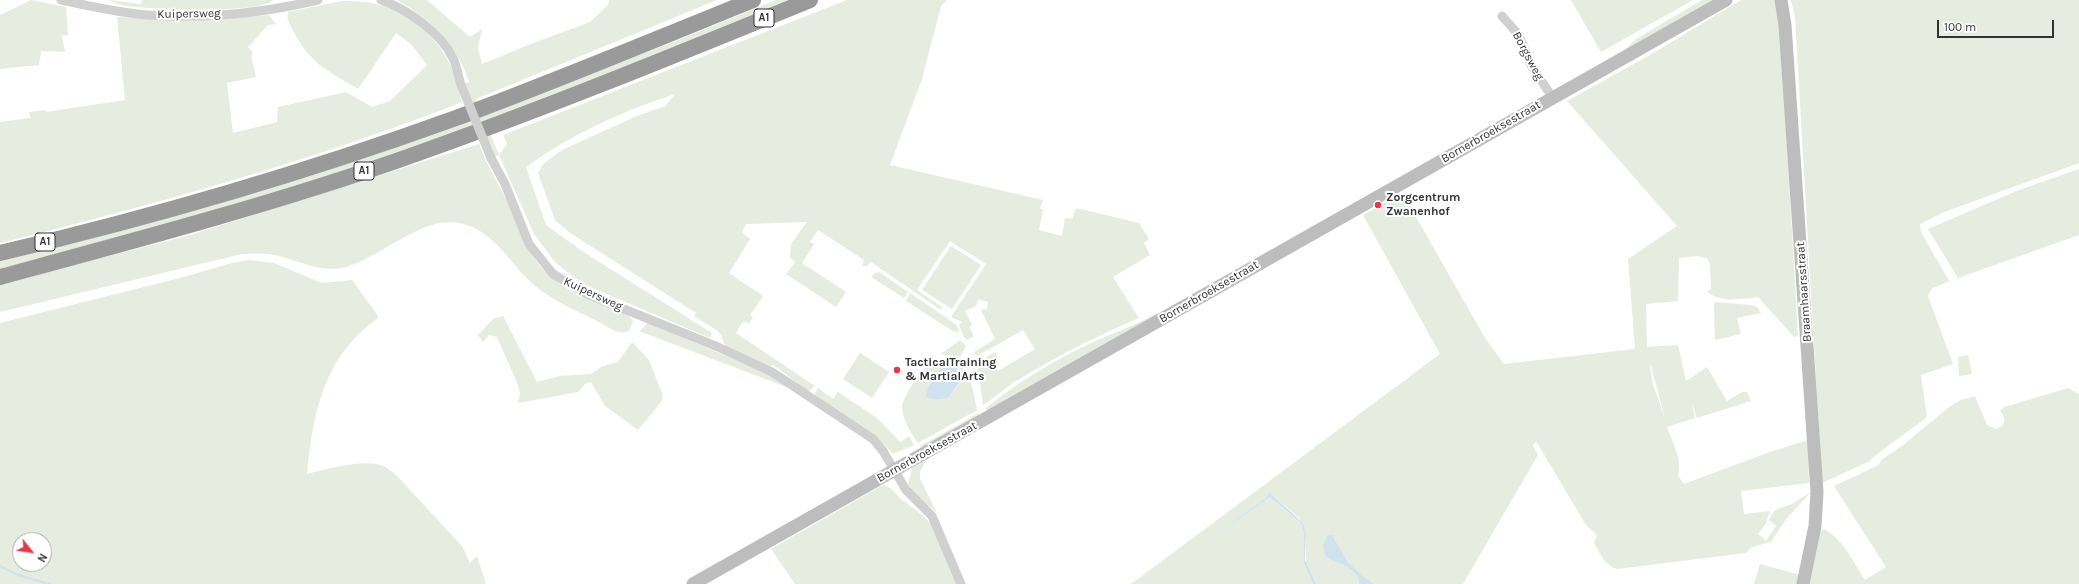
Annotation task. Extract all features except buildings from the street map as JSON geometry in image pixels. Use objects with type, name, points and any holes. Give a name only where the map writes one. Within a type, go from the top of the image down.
[{"type":"highway","name":"A1","points":[[0,253],[134,220],[375,145],[510,97],[753,0]]},
{"type":"highway","name":"A1","points":[[0,277],[219,217],[396,161],[580,91],[810,0]]},
{"type":"main road","name":"Bornerbroeksestraat","points":[[693,584],[1726,0]]},
{"type":"main road","name":"Braamhaarsstraat","points":[[1781,0],[1784,9],[1786,30],[1817,492],[1815,526],[1803,584]]},
{"type":"street","name":"Kuipersweg","points":[[61,0],[102,9],[133,13],[188,15],[245,12],[294,6],[318,0]]},
{"type":"street","name":"Kuipersweg","points":[[382,0],[408,12],[438,39],[453,59],[461,85],[491,158],[505,184],[530,244],[553,274],[587,294],[718,347],[772,372],[873,439],[883,451],[906,490],[934,520],[961,584]]},
{"type":"street","name":"Borgsweg","points":[[1502,16],[1518,34],[1528,61],[1552,97]]},
{"type":"shaded area","points":[[31,0],[66,7],[68,35],[62,36],[65,52],[41,51],[39,65],[0,69],[0,15]]},
{"type":"shaded area","points":[[109,0],[141,4],[142,0],[273,0],[264,4],[248,7],[203,9],[126,6]]},
{"type":"shaded area","points":[[397,0],[427,0],[470,37],[482,29],[478,48],[482,64],[590,22],[608,5],[609,0],[717,0],[476,99],[483,115],[676,41],[776,0],[794,0],[485,122],[499,155],[494,157],[480,124],[268,196],[0,269],[0,258],[469,120],[463,84],[469,82],[464,68],[450,44],[431,24],[409,7]]},
{"type":"shaded area","points":[[847,0],[947,0],[941,6],[922,79],[890,165],[1043,200],[1040,208],[1043,210],[1039,230],[1062,236],[1065,218],[1072,219],[1076,208],[1139,223],[1149,239],[1144,243],[1150,255],[1113,277],[1139,318],[1093,339],[1047,363],[1013,383],[983,405],[978,368],[982,360],[995,352],[998,358],[992,362],[998,371],[1035,349],[1023,330],[977,356],[974,352],[995,339],[981,310],[987,309],[988,302],[978,299],[976,306],[965,311],[972,325],[969,327],[974,336],[967,340],[963,336],[959,325],[962,322],[951,317],[986,264],[950,241],[917,290],[942,307],[941,310],[871,262],[867,266],[862,266],[864,260],[818,230],[810,242],[814,244],[802,263],[846,292],[836,307],[786,274],[795,262],[790,258],[791,244],[807,222],[746,224],[742,232],[750,239],[729,273],[763,296],[750,315],[753,317],[749,324],[743,321],[736,333],[815,386],[808,392],[774,365],[769,366],[725,346],[718,331],[694,316],[696,313],[570,233],[555,220],[538,173],[543,164],[562,150],[637,116],[665,106],[675,94],[636,108],[597,125],[560,144],[526,167],[546,225],[582,251],[712,333],[710,338],[588,286],[555,262],[534,234],[499,155],[507,144],[503,135]]},
{"type":"shaded area","points":[[1571,0],[1693,0],[1601,52]]},
{"type":"shaded area","points":[[1702,0],[1716,0],[1619,55],[1636,39]]},
{"type":"shaded area","points":[[1741,0],[1776,0],[1779,7],[1798,335],[1794,337],[1758,297],[1724,299],[1711,295],[1707,291],[1711,289],[1710,264],[1707,258],[1696,256],[1679,258],[1678,301],[1646,304],[1647,347],[1678,345],[1686,381],[1707,367],[1727,401],[1742,392],[1747,392],[1751,401],[1697,418],[1692,403],[1695,418],[1667,427],[1678,458],[1678,476],[1684,484],[1770,452],[1808,440],[1809,483],[1741,491],[1744,514],[1770,511],[1766,523],[1758,534],[1766,541],[1776,526],[1769,520],[1775,510],[1792,504],[1811,492],[1787,518],[1771,542],[1752,547],[1746,553],[1617,569],[1609,565],[1601,555],[1594,543],[1597,535],[1586,525],[1536,441],[1533,446],[1538,455],[1463,584],[1374,584],[1361,576],[1355,570],[1341,552],[1334,538],[1334,560],[1354,572],[1359,584],[1316,584],[1306,563],[1306,532],[1300,519],[1269,492],[1268,496],[1200,546],[1270,497],[1301,523],[1304,533],[1304,563],[1313,584],[1131,584],[1440,354],[1363,215],[1400,194],[1400,197],[1404,196],[1485,338],[1504,364],[1635,349],[1628,259],[1677,226],[1567,101],[1650,55]],"holes":[[[1651,365],[1665,419],[1652,381]]]},
{"type":"shaded area","points":[[1791,0],[2079,0],[2079,163],[1944,212],[1920,224],[1921,232],[1949,281],[1931,289],[1928,296],[1953,364],[1921,375],[1927,417],[1878,453],[1870,461],[1822,483],[1795,17]]},
{"type":"shaded area","points":[[342,1],[368,2],[387,7],[398,12],[419,26],[437,44],[450,64],[462,102],[349,143],[234,180],[117,213],[0,243],[0,122],[30,118],[29,112],[46,110],[46,112],[125,100],[117,17],[199,21],[269,15],[276,24],[268,25],[248,47],[253,52],[251,56],[256,77],[227,83],[233,133],[277,122],[278,107],[346,92],[372,107],[390,101],[427,65],[411,44],[396,33],[358,89],[329,72],[314,60],[300,43],[289,23],[288,12]]},
{"type":"shaded area","points":[[479,144],[527,245],[543,270],[568,289],[587,299],[625,312],[633,321],[629,331],[620,332],[613,330],[549,296],[534,285],[489,237],[470,226],[454,222],[437,224],[421,229],[405,236],[358,263],[342,268],[318,268],[270,254],[242,254],[0,312],[0,284],[190,235]]},
{"type":"shaded area","points":[[2079,169],[2079,235],[1958,278],[1928,229],[2019,190]]},
{"type":"shaded area","points":[[951,246],[981,265],[952,309],[922,290]]},
{"type":"shaded area","points":[[249,260],[274,263],[322,283],[352,280],[378,318],[360,333],[345,350],[333,368],[324,387],[313,429],[307,474],[334,467],[366,463],[376,464],[387,468],[396,475],[462,546],[470,563],[477,556],[486,584],[0,584],[0,323],[180,278],[232,263]]},
{"type":"shaded area","points":[[879,272],[908,292],[904,298],[871,277],[875,273]]},
{"type":"shaded area","points":[[910,293],[954,323],[958,327],[959,333],[951,330],[906,301]]},
{"type":"shaded area","points":[[1715,302],[1751,305],[1757,307],[1761,313],[1737,318],[1741,334],[1715,340]]},
{"type":"shaded area","points":[[1157,313],[1156,317],[989,411],[985,409],[1021,382],[1060,359]]},
{"type":"shaded area","points":[[503,316],[537,382],[560,376],[591,374],[603,366],[618,362],[632,342],[649,360],[663,396],[662,401],[638,430],[605,406],[591,382],[585,384],[578,392],[518,403],[520,394],[518,385],[497,337],[489,335],[483,342],[478,335],[493,319]]},
{"type":"shaded area","points":[[648,323],[766,373],[794,390],[639,331]]},
{"type":"shaded area","points":[[960,340],[966,346],[960,357],[941,354]]},
{"type":"shaded area","points":[[860,353],[889,372],[872,398],[843,379]]},
{"type":"shaded area","points":[[1968,355],[1972,374],[1959,376],[1958,357]]},
{"type":"shaded area","points":[[941,360],[950,360],[964,369],[974,393],[977,410],[918,443],[906,422],[902,405],[911,386],[924,369]],"holes":[[[956,366],[960,369],[961,382],[948,398],[932,399],[926,394],[933,378],[940,372]]]},
{"type":"shaded area","points":[[818,388],[833,399],[838,392],[877,418],[900,442],[909,436],[914,445],[893,454],[883,443],[815,397],[815,393]]},
{"type":"shaded area","points":[[2068,388],[2079,394],[2079,584],[1806,584],[1818,533],[1824,529],[1843,546],[1865,580],[1886,567],[1834,486],[1879,465],[1881,460],[1902,446],[1949,407],[1960,400],[1975,396],[1987,425],[1996,429],[1999,428],[2004,422],[2004,416],[2000,411],[2004,407]]},
{"type":"shaded area","points":[[979,413],[979,416],[927,448],[920,446]]},
{"type":"shaded area","points":[[926,460],[920,472],[920,479],[937,513],[913,492],[908,484],[912,468]]},
{"type":"shaded area","points":[[883,485],[890,488],[902,500],[920,513],[933,527],[957,584],[795,584],[771,549]]},
{"type":"shaded area","points":[[1760,564],[1801,575],[1798,584],[1754,584]]},
{"type":"water","points":[[951,364],[962,372],[963,378],[948,398],[928,398],[926,396],[930,383],[945,365]]},
{"type":"water","points":[[1269,492],[1303,523],[1306,532],[1305,560],[1316,584],[1313,584],[1304,563],[1304,533],[1301,523],[1270,497],[1200,546],[1268,496]]},
{"type":"water","points":[[1332,535],[1348,562],[1361,575],[1374,584],[1359,584],[1356,574],[1352,570],[1326,557],[1323,546],[1327,536]]},
{"type":"waterway","points":[[0,566],[18,575],[49,584]]},
{"type":"place","name":"Zorgcentrum Zwanenhof","points":[[1378,205]]},
{"type":"place","name":"TacticalTraining & MartialArts","points":[[897,370]]}]
